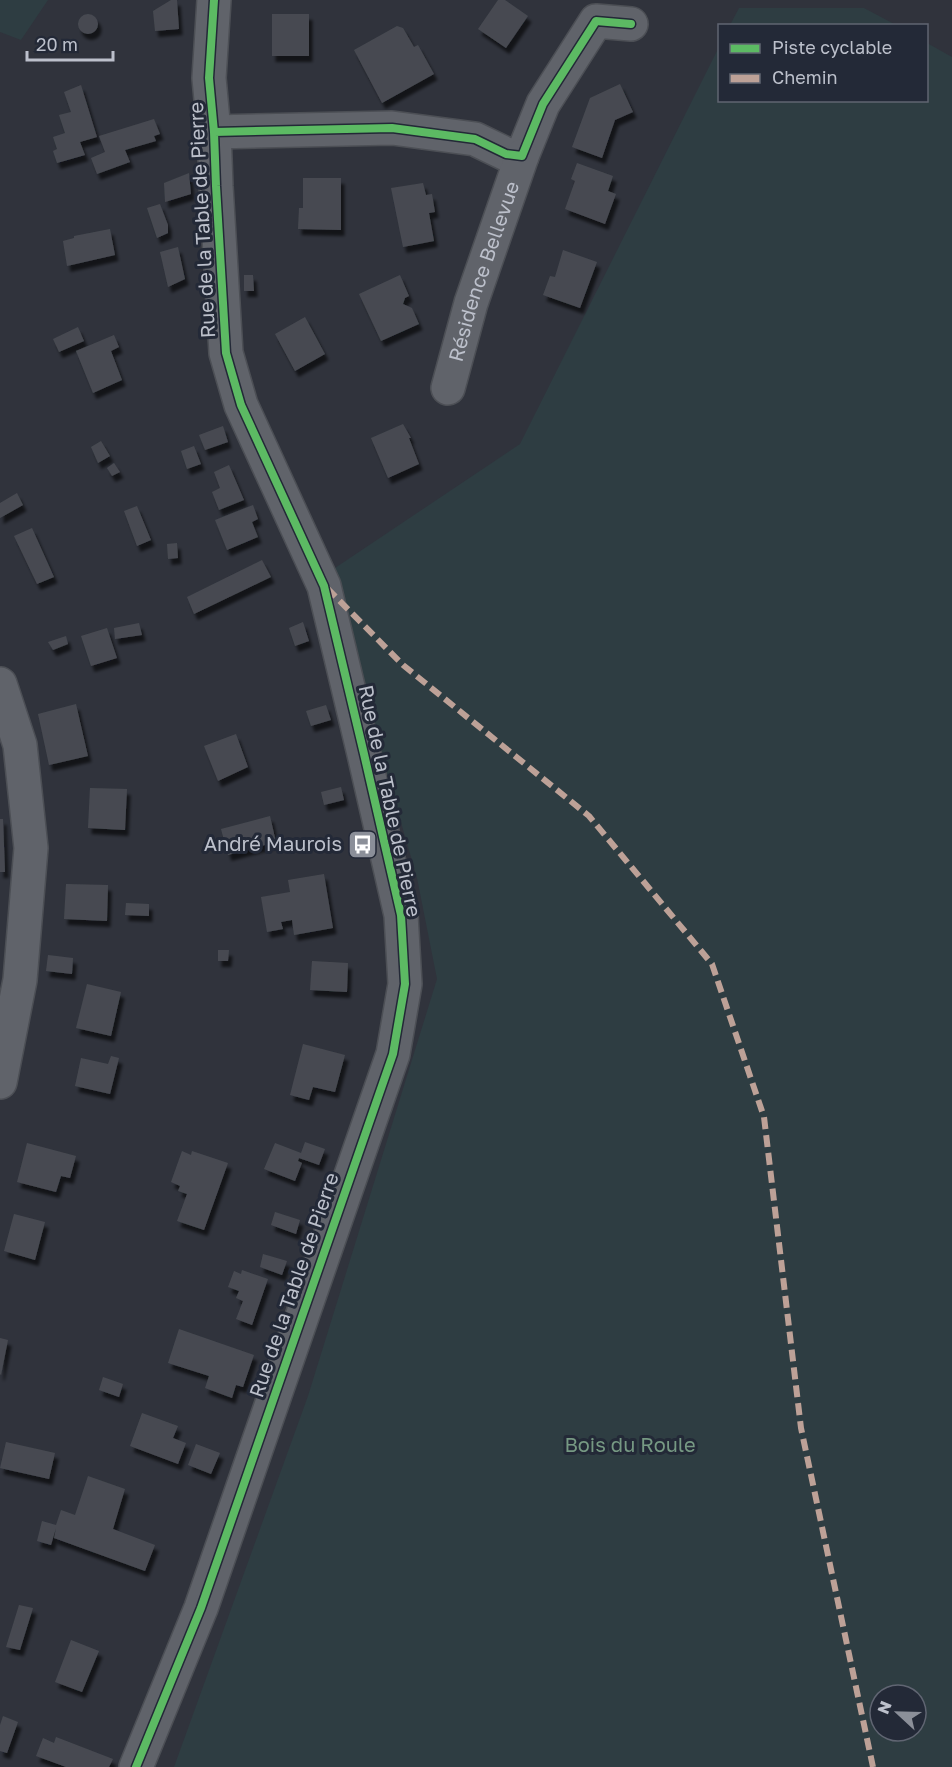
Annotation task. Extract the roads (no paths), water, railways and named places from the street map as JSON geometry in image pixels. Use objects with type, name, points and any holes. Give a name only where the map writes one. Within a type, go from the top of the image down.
[{"type":"street","name":"Rue de la Table de Pierre","points":[[136,1767],[201,1608],[393,1054],[405,984],[401,915],[324,586],[241,405],[226,353],[209,78],[214,0]]},
{"type":"street","name":"Résidence Bellevue","points":[[447,388],[471,303],[522,156],[543,104],[596,21],[631,24]]},
{"type":"street","name":"Résidence Bellevue","points":[[214,132],[392,128],[475,139],[506,154],[522,156]]},
{"type":"street","points":[[0,684],[20,745],[31,848],[20,980],[0,1082]]},
{"type":"place","name":"André Maurois","points":[[363,844]]},
{"type":"park label","name":"Bois du Roule","points":[[630,1445]]}]
